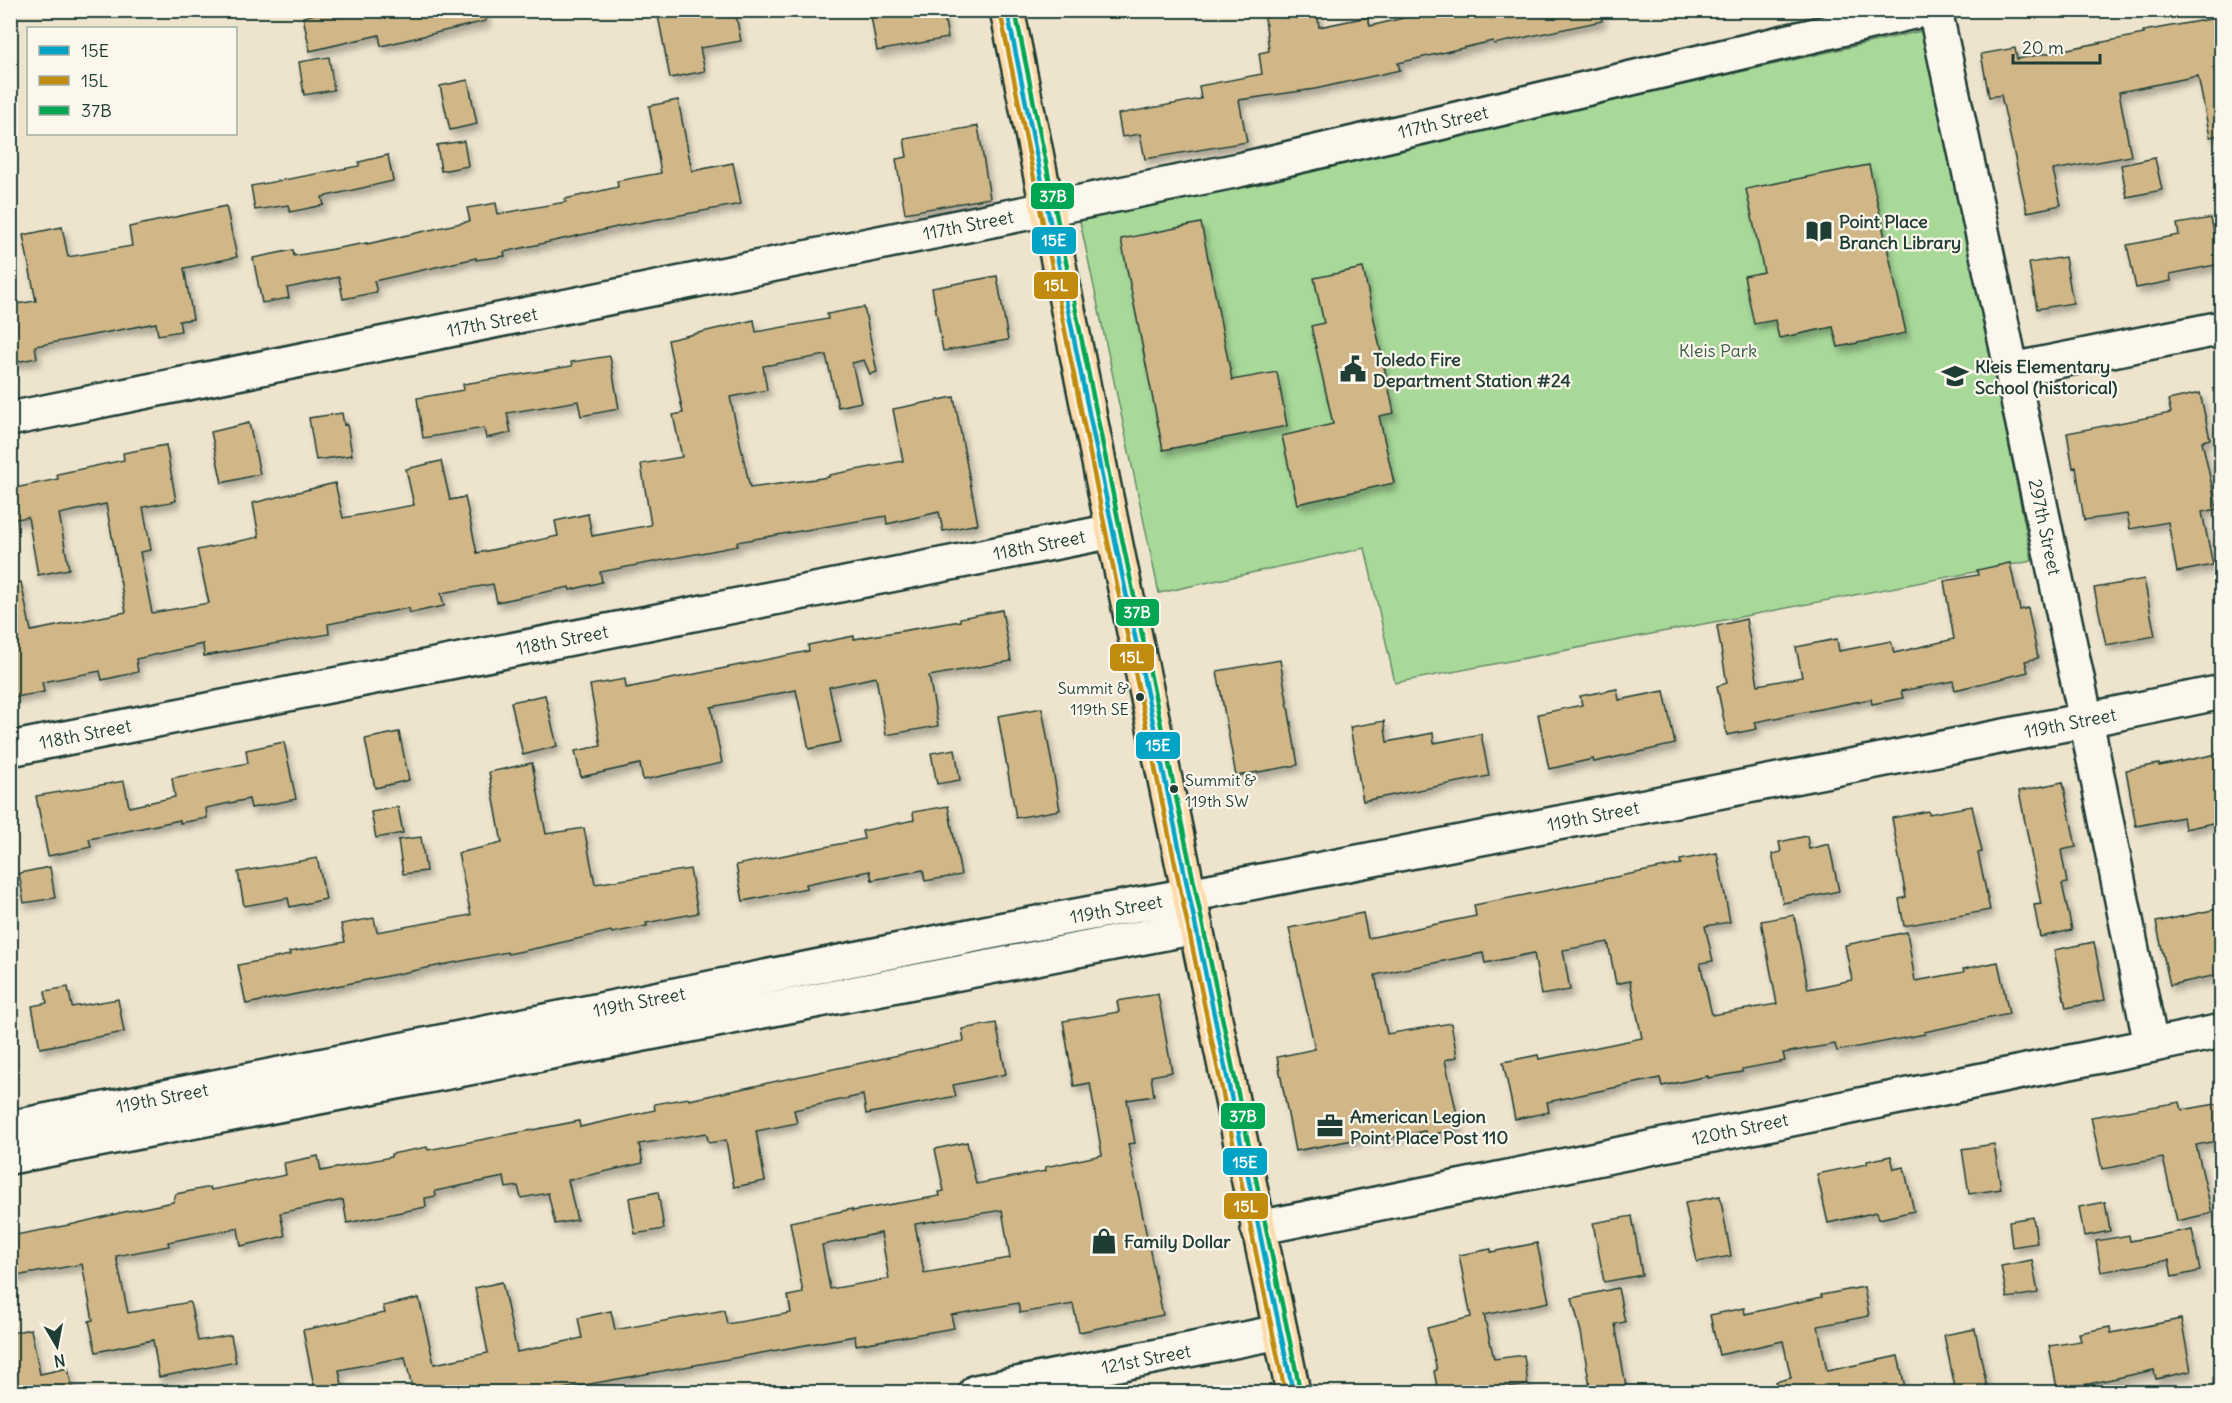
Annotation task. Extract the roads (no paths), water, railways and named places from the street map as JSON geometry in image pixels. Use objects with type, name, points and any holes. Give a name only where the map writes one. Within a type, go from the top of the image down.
[{"type":"main road","points":[[1007,10],[1293,1392]]},
{"type":"street","name":"117th Street","points":[[10,419],[1239,170],[1922,10]]},
{"type":"street","name":"297th Street","points":[[1935,10],[2086,720],[2151,1045]]},
{"type":"street","points":[[2012,370],[2222,328]]},
{"type":"street","name":"118th Street","points":[[10,749],[1113,531]]},
{"type":"street","name":"119th Street","points":[[10,1128],[1005,929],[2222,692]]},
{"type":"street","name":"119th Street","points":[[10,1157],[1196,927]]},
{"type":"street","name":"120th Street","points":[[1258,1228],[2222,1031]]},
{"type":"street","name":"121st Street","points":[[976,1392],[1280,1332]]},
{"type":"place","name":"Point Place Branch Library","points":[[1819,231]]},
{"type":"place","name":"Toledo Fire Department Station #24","points":[[1353,369]]},
{"type":"place","name":"Kleis Elementary School (historical)","points":[[1955,376]]},
{"type":"place","name":"Summit & 119th SE","points":[[1140,697]]},
{"type":"place","name":"Summit & 119th SW","points":[[1174,789]]},
{"type":"place","name":"American Legion Point Place Post 110","points":[[1330,1126]]},
{"type":"place","name":"Family Dollar","points":[[1104,1241]]},
{"type":"park label","name":"Kleis Park","points":[[1718,350]]}]
